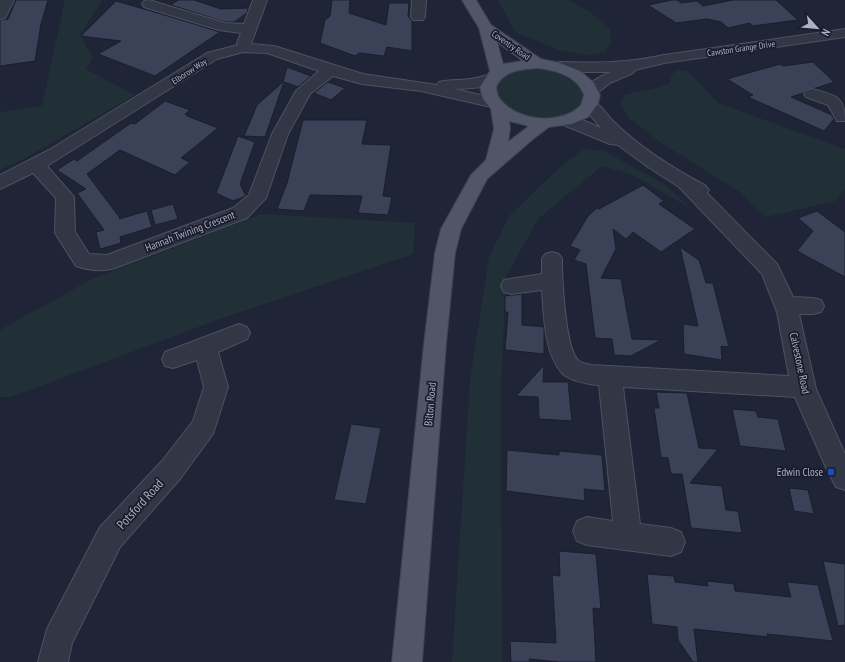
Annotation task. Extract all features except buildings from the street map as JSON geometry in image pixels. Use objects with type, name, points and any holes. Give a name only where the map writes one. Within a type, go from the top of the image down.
[{"type":"main road","name":"Coventry Road","points":[[469,0],[486,28],[495,75]]},
{"type":"main road","name":"Coventry Road","points":[[486,28],[537,63]]},
{"type":"main road","points":[[495,106],[511,117],[527,122],[543,124],[567,120],[585,111],[590,98],[584,81],[574,73],[559,67],[537,63],[509,67],[495,75],[488,85],[487,93],[495,106],[502,129],[495,161]]},
{"type":"main road","name":"Bilton Road","points":[[407,662],[410,614],[445,253],[451,229],[480,175],[527,135],[543,124]]},
{"type":"street","points":[[0,15],[7,0]]},
{"type":"street","points":[[243,48],[260,0]]},
{"type":"street","points":[[418,17],[419,0]]},
{"type":"street","points":[[149,4],[224,27],[250,29]]},
{"type":"street","name":"Cawston Grange Drive","points":[[590,98],[605,80],[638,66],[664,59],[845,33]]},
{"type":"street","name":"Elborow Way","points":[[0,183],[36,165],[212,56],[243,48],[269,49],[330,70],[362,78],[421,86],[495,106]]},
{"type":"street","name":"Cawston Grange Drive","points":[[559,67],[593,68],[638,66]]},
{"type":"street","name":"Hannah Twining Crescent","points":[[36,165],[65,197],[65,232],[83,261],[108,263],[240,213],[257,198],[280,134],[304,91],[330,70]]},
{"type":"street","name":"Elborow Way","points":[[421,86],[477,82],[495,75]]},
{"type":"street","points":[[812,94],[839,101],[843,117]]},
{"type":"street","name":"Calvestone Road","points":[[590,98],[604,124],[634,148],[686,183],[770,269],[787,305],[803,387],[830,454],[845,478]]},
{"type":"street","name":"Calvestone Road","points":[[567,120],[634,148]]},
{"type":"street","points":[[512,286],[552,270],[561,353],[570,367],[590,375],[803,387]]},
{"type":"street","points":[[787,305],[812,306]]},
{"type":"street","points":[[174,359],[206,348],[240,333]]},
{"type":"street","name":"Potsford Road","points":[[53,662],[58,640],[110,537],[171,470],[204,426],[216,387],[206,348]]},
{"type":"street","points":[[610,376],[628,537]]},
{"type":"street","points":[[587,531],[671,542]]},
{"type":"shaded area","points":[[65,0],[102,0],[80,35],[93,58],[86,69],[135,95],[27,157],[0,170],[0,112],[42,106]]},
{"type":"shaded area","points":[[498,0],[568,0],[589,11],[610,30],[611,43],[605,52],[588,55],[562,51],[515,32]]},
{"type":"shaded area","points":[[531,68],[557,72],[573,80],[581,90],[582,100],[576,110],[563,117],[546,120],[522,116],[500,104],[495,87],[498,82],[510,73]]},
{"type":"shaded area","points":[[676,70],[688,71],[718,103],[845,149],[845,189],[835,201],[766,217],[740,192],[660,142],[629,118],[621,105],[624,95],[658,88],[670,83],[671,76]]},
{"type":"shaded area","points":[[584,149],[604,151],[664,184],[692,209],[631,174],[602,166],[538,219],[506,277],[501,386],[502,662],[452,662],[470,380],[489,257],[509,216],[559,168]]},
{"type":"shaded area","points":[[261,214],[415,223],[413,254],[217,320],[11,397],[0,397],[0,330],[90,280]]},
{"type":"place","name":"Edwin Close","points":[[831,472]]}]
